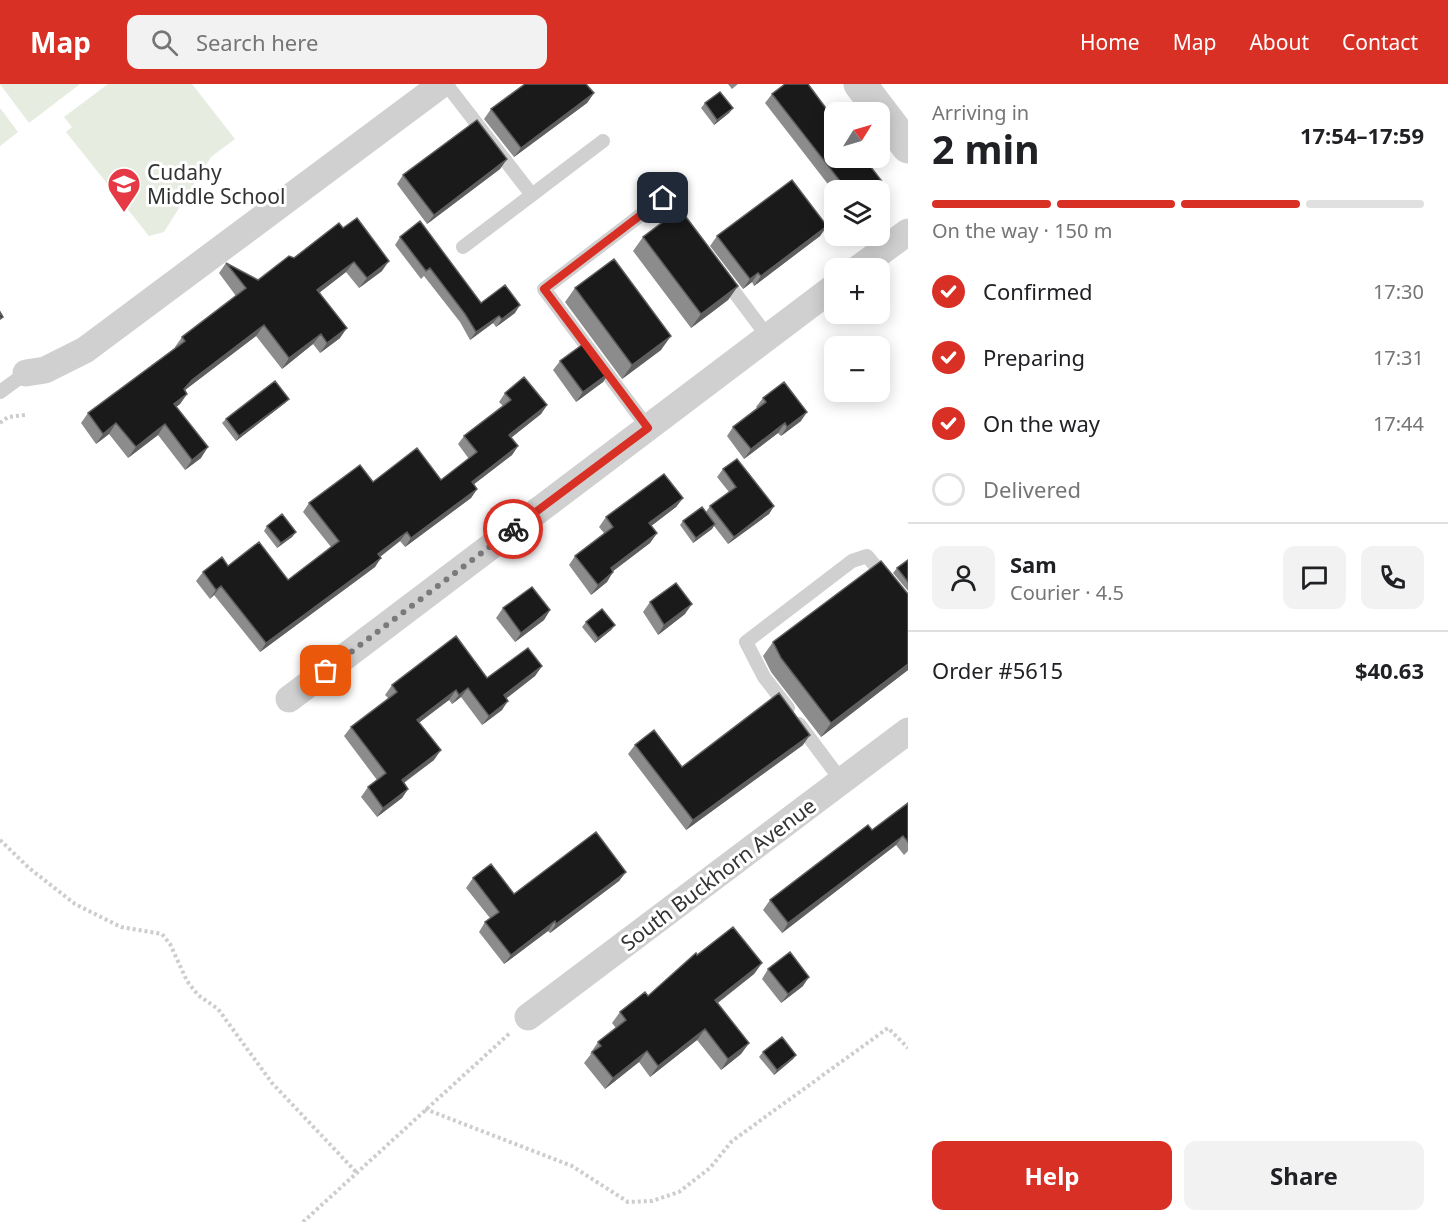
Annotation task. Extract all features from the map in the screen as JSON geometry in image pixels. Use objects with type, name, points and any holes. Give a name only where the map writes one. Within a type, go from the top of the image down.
[{"type":"street","points":[[26,373],[52,367],[85,350],[442,84]]},
{"type":"street","points":[[860,84],[908,147]]},
{"type":"street","points":[[873,258],[908,232]]},
{"type":"street","points":[[289,699],[824,295]]},
{"type":"street","name":"South Buckhorn Avenue","points":[[528,1017],[908,731]]},
{"type":"lane","points":[[446,84],[532,195]]},
{"type":"lane","points":[[463,247],[603,141]]},
{"type":"lane","points":[[648,428],[544,289],[663,198],[691,235]]},
{"type":"lane","points":[[712,263],[768,337]]},
{"type":"lane","points":[[0,392],[26,373]]},
{"type":"lane","points":[[841,780],[764,677],[746,642],[852,561],[867,556],[908,606]]},
{"type":"path","points":[[0,423],[8,417],[25,415]]},
{"type":"path","points":[[0,840],[30,868],[75,904],[121,927],[162,934],[170,944],[187,981],[198,995],[218,1009],[272,1083],[357,1173]]},
{"type":"path","points":[[303,1222],[424,1109],[528,1017]]},
{"type":"path","points":[[424,1109],[572,1166],[628,1202],[652,1201],[679,1192],[710,1168],[732,1141],[888,1028],[908,1048]]},
{"type":"shaded area","points":[[0,84],[80,84],[29,123]]},
{"type":"shaded area","points":[[108,84],[192,84],[235,139],[211,157],[164,232],[149,236],[66,132],[72,127],[64,117]]},
{"type":"shaded area","points":[[0,108],[18,132],[0,146]]},
{"type":"building","points":[[525,84],[586,84],[594,93],[521,148],[491,109]]},
{"type":"building","points":[[785,84],[808,84],[824,106],[824,161],[772,94]]},
{"type":"building","points":[[720,92],[733,108],[717,120],[705,103]]},
{"type":"building","points":[[477,120],[507,159],[434,215],[403,175]]},
{"type":"building","points":[[830,168],[872,168],[881,180],[839,180]]},
{"type":"building","points":[[792,180],[824,222],[824,228],[761,276],[758,273],[750,279],[717,236]]},
{"type":"building","points":[[680,209],[738,286],[701,314],[643,237]]},
{"type":"building","points":[[357,218],[389,261],[367,278],[354,262],[317,290],[347,328],[327,343],[321,334],[289,358],[264,325],[192,380],[184,389],[187,394],[174,404],[208,447],[192,460],[165,424],[136,447],[116,423],[103,434],[88,413],[185,341],[182,337],[246,288],[226,263],[258,280],[289,256],[294,258],[339,223],[343,228]]},
{"type":"building","points":[[420,221],[481,303],[505,285],[520,305],[502,319],[499,316],[476,332],[430,268],[426,271],[400,237]]},
{"type":"building","points":[[614,259],[671,336],[632,365],[575,288]]},
{"type":"building","points":[[586,342],[609,373],[583,392],[560,361]]},
{"type":"building","points":[[524,377],[547,405],[509,435],[518,446],[472,482],[477,489],[411,538],[407,532],[378,554],[381,558],[266,643],[221,586],[216,590],[203,572],[222,557],[228,566],[259,542],[288,580],[339,541],[309,503],[360,465],[373,482],[417,448],[441,480],[477,452],[464,436],[511,400],[505,393]]},
{"type":"building","points":[[275,381],[289,399],[239,436],[226,419]]},
{"type":"building","points":[[784,382],[807,412],[787,427],[785,423],[751,449],[733,427],[766,402],[763,398]]},
{"type":"building","points":[[737,459],[774,506],[734,537],[710,506],[736,487],[723,469]]},
{"type":"building","points":[[664,474],[683,498],[649,523],[657,533],[611,568],[613,572],[598,585],[575,556],[613,527],[606,517]]},
{"type":"building","points":[[702,507],[715,524],[696,538],[683,521]]},
{"type":"building","points":[[282,514],[296,532],[281,543],[267,526]]},
{"type":"building","points":[[908,560],[908,582],[897,568]]},
{"type":"building","points":[[881,561],[908,594],[908,664],[831,723],[781,658],[773,642]]},
{"type":"building","points":[[676,583],[692,604],[664,625],[650,602]]},
{"type":"building","points":[[532,587],[550,610],[521,633],[503,608]]},
{"type":"building","points":[[602,609],[615,625],[598,638],[586,622]]},
{"type":"building","points":[[456,636],[487,678],[528,648],[542,666],[504,695],[508,701],[489,716],[468,688],[459,695],[456,690],[417,720],[441,750],[402,780],[408,789],[383,808],[368,787],[386,773],[351,727],[397,692],[392,685]]},
{"type":"building","points":[[779,693],[810,735],[693,820],[635,745],[654,730],[682,767]]},
{"type":"building","points":[[908,803],[908,842],[903,836],[788,923],[770,900],[868,825],[872,830]]},
{"type":"building","points":[[596,832],[626,872],[556,924],[555,921],[511,955],[485,922],[499,912],[473,878],[491,864],[514,894]]},
{"type":"building","points":[[733,927],[762,963],[715,1000],[749,1043],[728,1059],[705,1029],[658,1066],[647,1051],[613,1078],[592,1052],[601,1046],[598,1042],[626,1020],[620,1012],[645,992],[648,996],[696,953],[697,955]]},
{"type":"building","points":[[790,952],[809,977],[788,994],[768,969]]},
{"type":"building","points":[[782,1037],[796,1055],[777,1070],[763,1052]]},
{"type":"way so far","points":[[326,671],[513,529]]},
{"type":"place","name":"Cudahy Middle School","points":[[124,213]]},
{"type":"route","points":[[513,529],[648,428],[544,289],[663,198]]}]
